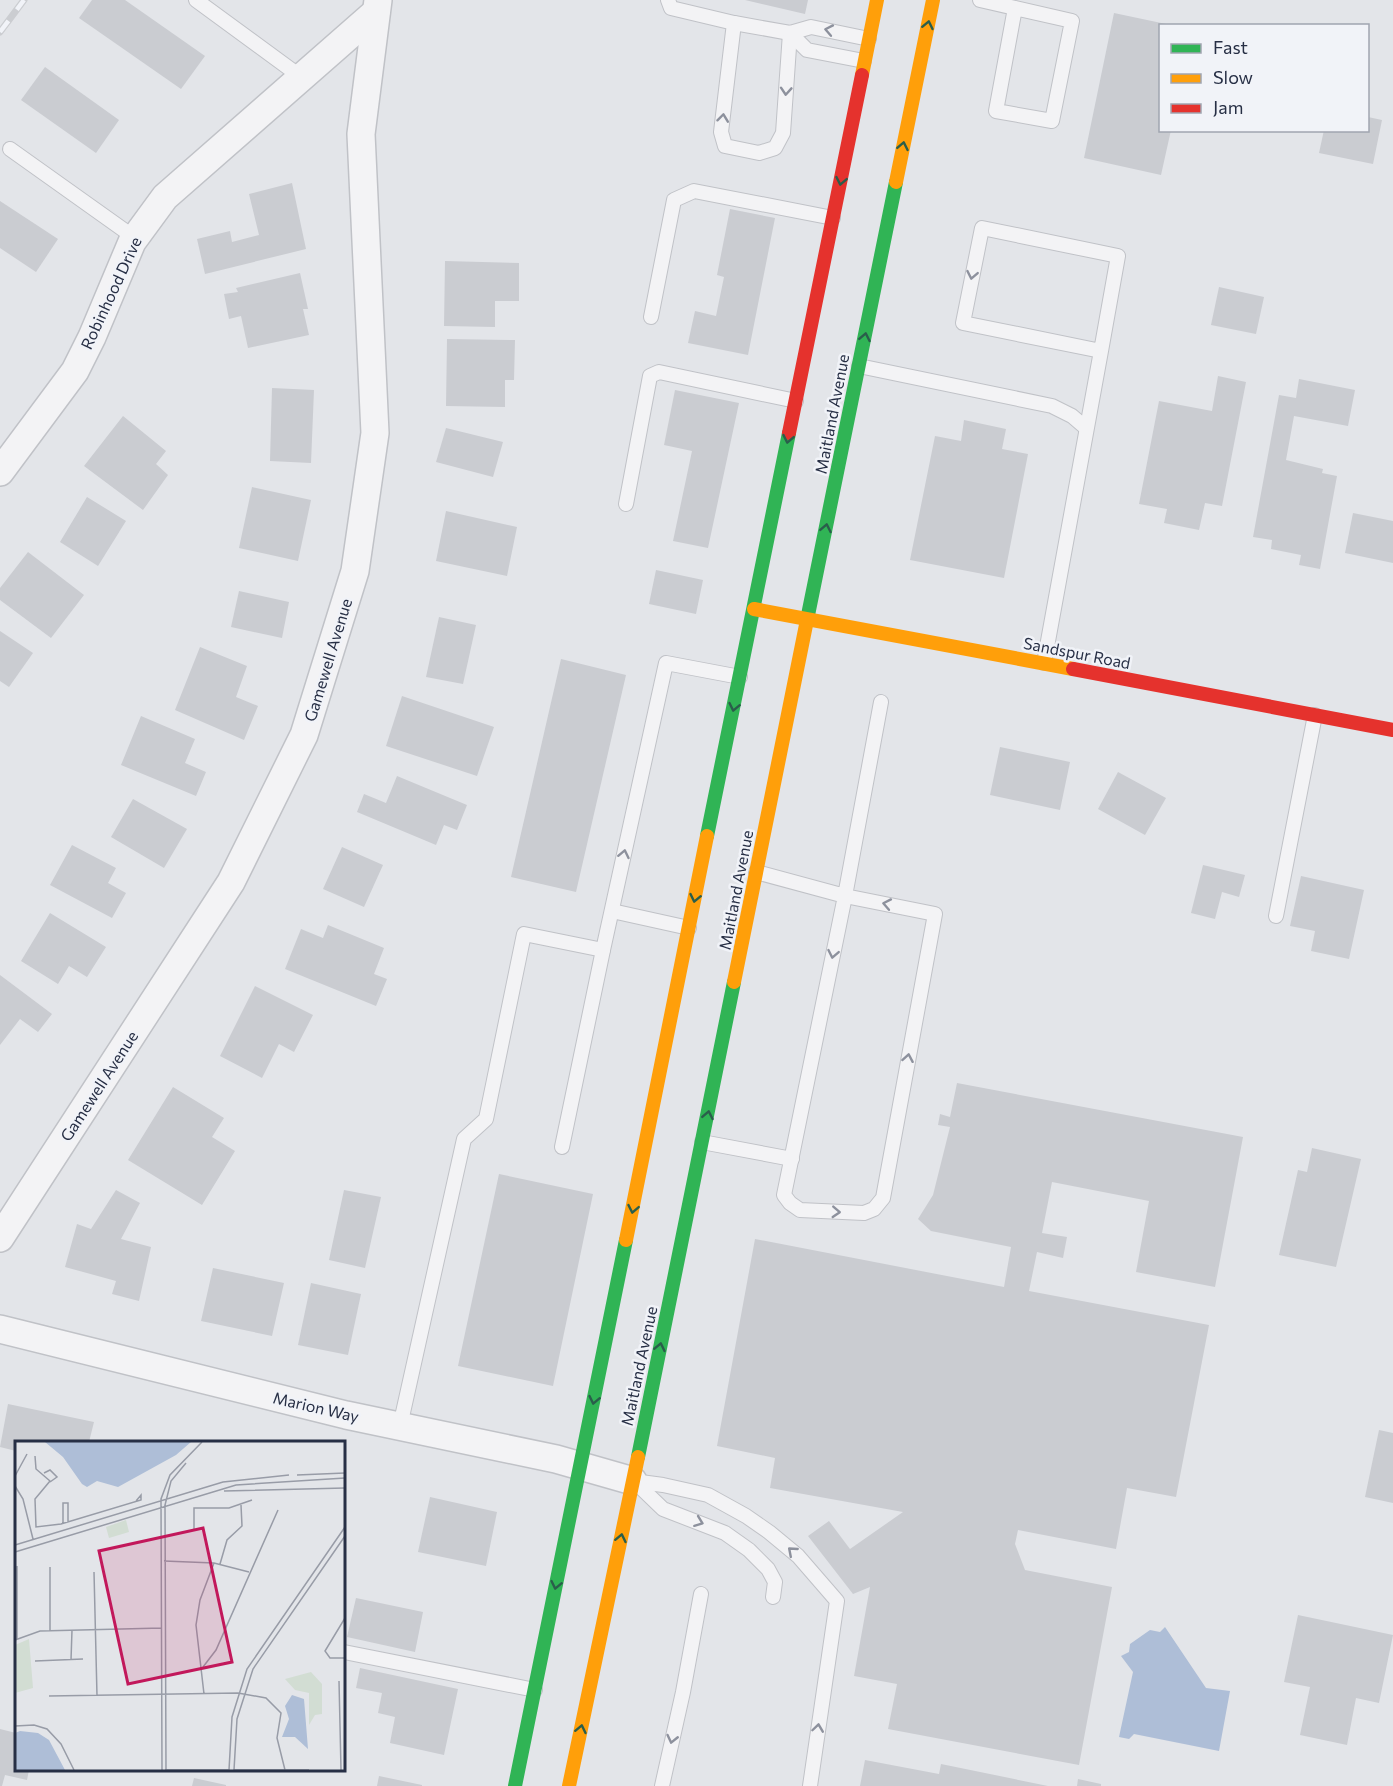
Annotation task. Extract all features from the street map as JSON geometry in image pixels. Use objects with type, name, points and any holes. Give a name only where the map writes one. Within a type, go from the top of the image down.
[{"type":"main road","points":[[515,1786],[877,0]]},
{"type":"main road","name":"Maitland Avenue","points":[[569,1786],[633,1481],[933,0]]},
{"type":"main road","name":"Sandspur Road","points":[[754,609],[1393,730]]},
{"type":"street","name":"Robinhood Drive","points":[[0,472],[75,371],[135,238],[165,196],[302,77],[377,6]]},
{"type":"street","name":"Gamewell Avenue","points":[[0,1238],[231,882],[304,735],[352,582],[375,433],[361,134],[377,6]]},
{"type":"street","name":"Marion Way","points":[[0,1329],[346,1415],[580,1466],[633,1481]]},
{"type":"lane","points":[[196,0],[302,77]]},
{"type":"lane","points":[[668,0],[671,8],[734,23],[790,33],[811,27],[869,39]]},
{"type":"lane","points":[[980,0],[1072,21],[1052,121],[996,111],[1015,8]]},
{"type":"lane","points":[[734,23],[721,132],[725,146],[759,153],[775,148],[783,133],[790,33]]},
{"type":"lane","points":[[790,33],[807,50],[864,61]]},
{"type":"lane","points":[[10,149],[135,238]]},
{"type":"lane","points":[[651,317],[674,200],[694,191],[833,218]]},
{"type":"lane","points":[[1044,663],[1086,428],[1101,351],[1118,256],[981,228],[963,323],[1101,351]]},
{"type":"lane","points":[[859,366],[1052,406],[1072,416],[1086,428]]},
{"type":"lane","points":[[626,504],[650,376],[659,372],[796,401]]},
{"type":"lane","points":[[562,1147],[666,663],[740,677]]},
{"type":"lane","points":[[756,872],[845,896],[935,914],[883,1198],[874,1209],[864,1214],[800,1210],[784,1195],[845,896],[881,702]]},
{"type":"lane","points":[[1276,916],[1315,715]]},
{"type":"lane","points":[[612,911],[689,928]]},
{"type":"lane","points":[[400,1426],[464,1139],[486,1119],[524,934],[603,950]]},
{"type":"lane","points":[[702,1142],[792,1159]]},
{"type":"lane","points":[[633,1481],[663,1509],[725,1533],[749,1550],[768,1569],[775,1582],[773,1597]]},
{"type":"lane","points":[[633,1481],[708,1495],[746,1516],[798,1556],[837,1601],[810,1786]]},
{"type":"lane","points":[[662,1786],[683,1692],[701,1594]]},
{"type":"lane","points":[[345,1652],[534,1690]]},
{"type":"water","points":[[1165,1627],[1206,1688],[1230,1691],[1219,1751],[1134,1734],[1129,1739],[1119,1737],[1133,1672],[1121,1656],[1129,1652],[1130,1644],[1150,1630],[1160,1632]]},
{"type":"building","points":[[92,0],[125,0],[205,56],[181,89],[79,18]]},
{"type":"building","points":[[745,0],[808,0],[805,14]]},
{"type":"building","points":[[1114,13],[1166,24],[1159,24],[1159,132],[1171,132],[1161,175],[1084,158]]},
{"type":"building","points":[[45,67],[119,120],[96,153],[21,100]]},
{"type":"building","points":[[1369,117],[1382,120],[1373,164],[1319,153],[1324,132],[1369,132]]},
{"type":"building","points":[[292,183],[306,249],[205,274],[197,239],[230,231],[232,242],[259,235],[249,194]]},
{"type":"building","points":[[0,201],[58,239],[36,272],[0,248]]},
{"type":"building","points":[[730,209],[775,218],[748,355],[688,343],[695,311],[716,316],[724,277],[717,275]]},
{"type":"building","points":[[445,261],[519,263],[519,301],[495,301],[495,327],[444,326]]},
{"type":"building","points":[[300,273],[308,309],[303,309],[309,335],[248,348],[241,316],[229,319],[224,294],[238,292],[236,288]]},
{"type":"building","points":[[1219,287],[1264,297],[1256,334],[1211,325]]},
{"type":"building","points":[[447,339],[515,340],[514,380],[505,380],[505,407],[446,406]]},
{"type":"building","points":[[1218,376],[1246,382],[1222,506],[1205,503],[1199,530],[1164,523],[1167,509],[1139,504],[1159,401],[1212,411]]},
{"type":"building","points":[[1299,379],[1355,390],[1348,426],[1294,416],[1286,460],[1323,469],[1322,473],[1337,476],[1320,569],[1299,565],[1301,555],[1271,549],[1272,540],[1253,537],[1279,395],[1296,398]]},
{"type":"building","points":[[272,388],[314,390],[311,463],[270,461]]},
{"type":"building","points":[[675,390],[739,403],[708,548],[673,541],[692,451],[664,445]]},
{"type":"building","points":[[123,416],[166,451],[156,464],[168,475],[143,510],[84,466]]},
{"type":"building","points":[[964,420],[1006,429],[1002,449],[1028,454],[1004,578],[910,560],[935,436],[961,441]]},
{"type":"building","points":[[446,428],[503,442],[493,477],[436,462]]},
{"type":"building","points":[[252,487],[311,500],[298,561],[239,548]]},
{"type":"building","points":[[87,497],[126,521],[98,566],[60,542]]},
{"type":"building","points":[[446,511],[517,527],[507,576],[436,561]]},
{"type":"building","points":[[1353,513],[1393,521],[1393,563],[1345,553]]},
{"type":"building","points":[[28,552],[84,595],[51,638],[0,600],[0,588]]},
{"type":"building","points":[[656,570],[703,580],[696,614],[649,604]]},
{"type":"building","points":[[239,591],[289,602],[282,638],[231,627]]},
{"type":"building","points":[[439,617],[476,625],[463,684],[426,677]]},
{"type":"building","points":[[0,631],[33,653],[9,687],[0,681]]},
{"type":"building","points":[[200,647],[247,666],[236,697],[258,706],[244,740],[175,710]]},
{"type":"building","points":[[561,659],[626,675],[576,892],[511,877]]},
{"type":"building","points":[[402,696],[494,727],[477,776],[386,746]]},
{"type":"building","points":[[141,716],[195,739],[185,763],[206,772],[196,796],[121,765]]},
{"type":"building","points":[[1000,747],[1070,762],[1060,810],[990,795]]},
{"type":"building","points":[[1118,772],[1166,798],[1145,835],[1098,809]]},
{"type":"building","points":[[397,776],[467,805],[457,830],[444,825],[436,845],[357,812],[364,794],[386,803]]},
{"type":"building","points":[[133,799],[187,829],[164,868],[111,837]]},
{"type":"building","points":[[72,845],[116,868],[108,883],[126,893],[112,918],[50,885]]},
{"type":"building","points":[[342,847],[383,865],[364,907],[323,889]]},
{"type":"building","points":[[1203,865],[1245,875],[1239,897],[1222,892],[1215,919],[1191,913]]},
{"type":"building","points":[[1301,876],[1364,890],[1349,959],[1311,951],[1315,931],[1290,926]]},
{"type":"building","points":[[50,913],[106,947],[87,977],[69,966],[58,984],[21,961]]},
{"type":"building","points":[[328,925],[384,948],[374,974],[387,979],[376,1006],[285,969],[301,929],[323,938]]},
{"type":"building","points":[[0,975],[52,1014],[38,1032],[20,1019],[0,1045]]},
{"type":"building","points":[[255,986],[313,1015],[294,1052],[279,1044],[262,1078],[220,1056]]},
{"type":"building","points":[[957,1083],[1243,1137],[1215,1287],[1136,1272],[1149,1201],[1052,1182],[1042,1233],[1067,1237],[1063,1258],[1037,1252],[1029,1291],[1209,1325],[1176,1497],[1127,1488],[1116,1549],[1018,1530],[1015,1544],[1025,1570],[1112,1587],[1079,1765],[888,1729],[897,1684],[854,1676],[870,1587],[853,1594],[808,1536],[829,1521],[850,1549],[903,1512],[770,1488],[775,1458],[717,1446],[755,1239],[1004,1287],[1011,1247],[931,1231],[918,1219],[933,1195],[950,1127],[938,1125],[940,1114],[950,1117]]},
{"type":"building","points":[[173,1087],[224,1118],[212,1137],[235,1151],[202,1205],[128,1160]]},
{"type":"building","points":[[1312,1148],[1361,1159],[1336,1267],[1279,1255],[1298,1170],[1307,1172]]},
{"type":"building","points":[[499,1174],[593,1194],[553,1386],[458,1366]]},
{"type":"building","points":[[116,1190],[140,1203],[121,1239],[151,1247],[139,1301],[112,1294],[116,1281],[65,1267],[77,1224],[91,1229]]},
{"type":"building","points":[[344,1190],[381,1197],[365,1268],[329,1260]]},
{"type":"building","points":[[213,1268],[284,1283],[272,1336],[201,1321]]},
{"type":"building","points":[[311,1283],[361,1294],[348,1355],[298,1345]]},
{"type":"building","points":[[8,1404],[94,1422],[89,1441],[15,1441],[15,1451],[0,1447]]},
{"type":"building","points":[[1379,1430],[1393,1433],[1393,1503],[1365,1497]]},
{"type":"building","points":[[430,1497],[497,1512],[486,1566],[418,1552]]},
{"type":"building","points":[[356,1598],[423,1612],[415,1652],[347,1637]]},
{"type":"building","points":[[1298,1615],[1393,1635],[1379,1703],[1356,1698],[1347,1745],[1300,1735],[1310,1687],[1284,1682]]},
{"type":"building","points":[[360,1668],[458,1689],[444,1755],[390,1743],[395,1717],[378,1713],[382,1693],[356,1688]]},
{"type":"building","points":[[0,1729],[15,1733],[15,1771],[29,1771],[27,1780],[5,1775],[2,1786],[0,1786]]},
{"type":"building","points":[[865,1760],[939,1774],[941,1764],[1048,1786],[860,1786]]},
{"type":"building","points":[[379,1776],[422,1785],[422,1786],[377,1786]]},
{"type":"building","points":[[194,1778],[226,1785],[226,1786],[192,1786]]},
{"type":"building","points":[[1078,1779],[1101,1784],[1101,1786],[1077,1786]]},
{"type":"railway","points":[[0,32],[24,0]]},
{"type":"traffic: fast","points":[[807,620],[896,182]]},
{"type":"traffic: fast","points":[[707,836],[789,433]]},
{"type":"traffic: fast","points":[[638,1457],[734,982]]},
{"type":"traffic: fast","points":[[515,1786],[626,1240]]},
{"type":"traffic: slow","points":[[862,75],[877,0]]},
{"type":"traffic: slow","points":[[896,182],[933,0]]},
{"type":"traffic: slow","points":[[754,609],[1073,669]]},
{"type":"traffic: slow","points":[[734,982],[807,620]]},
{"type":"traffic: slow","points":[[626,1240],[707,836]]},
{"type":"traffic: slow","points":[[569,1786],[638,1457]]},
{"type":"traffic: jam","points":[[789,433],[862,75]]},
{"type":"traffic: jam","points":[[1073,669],[1393,730]]}]
